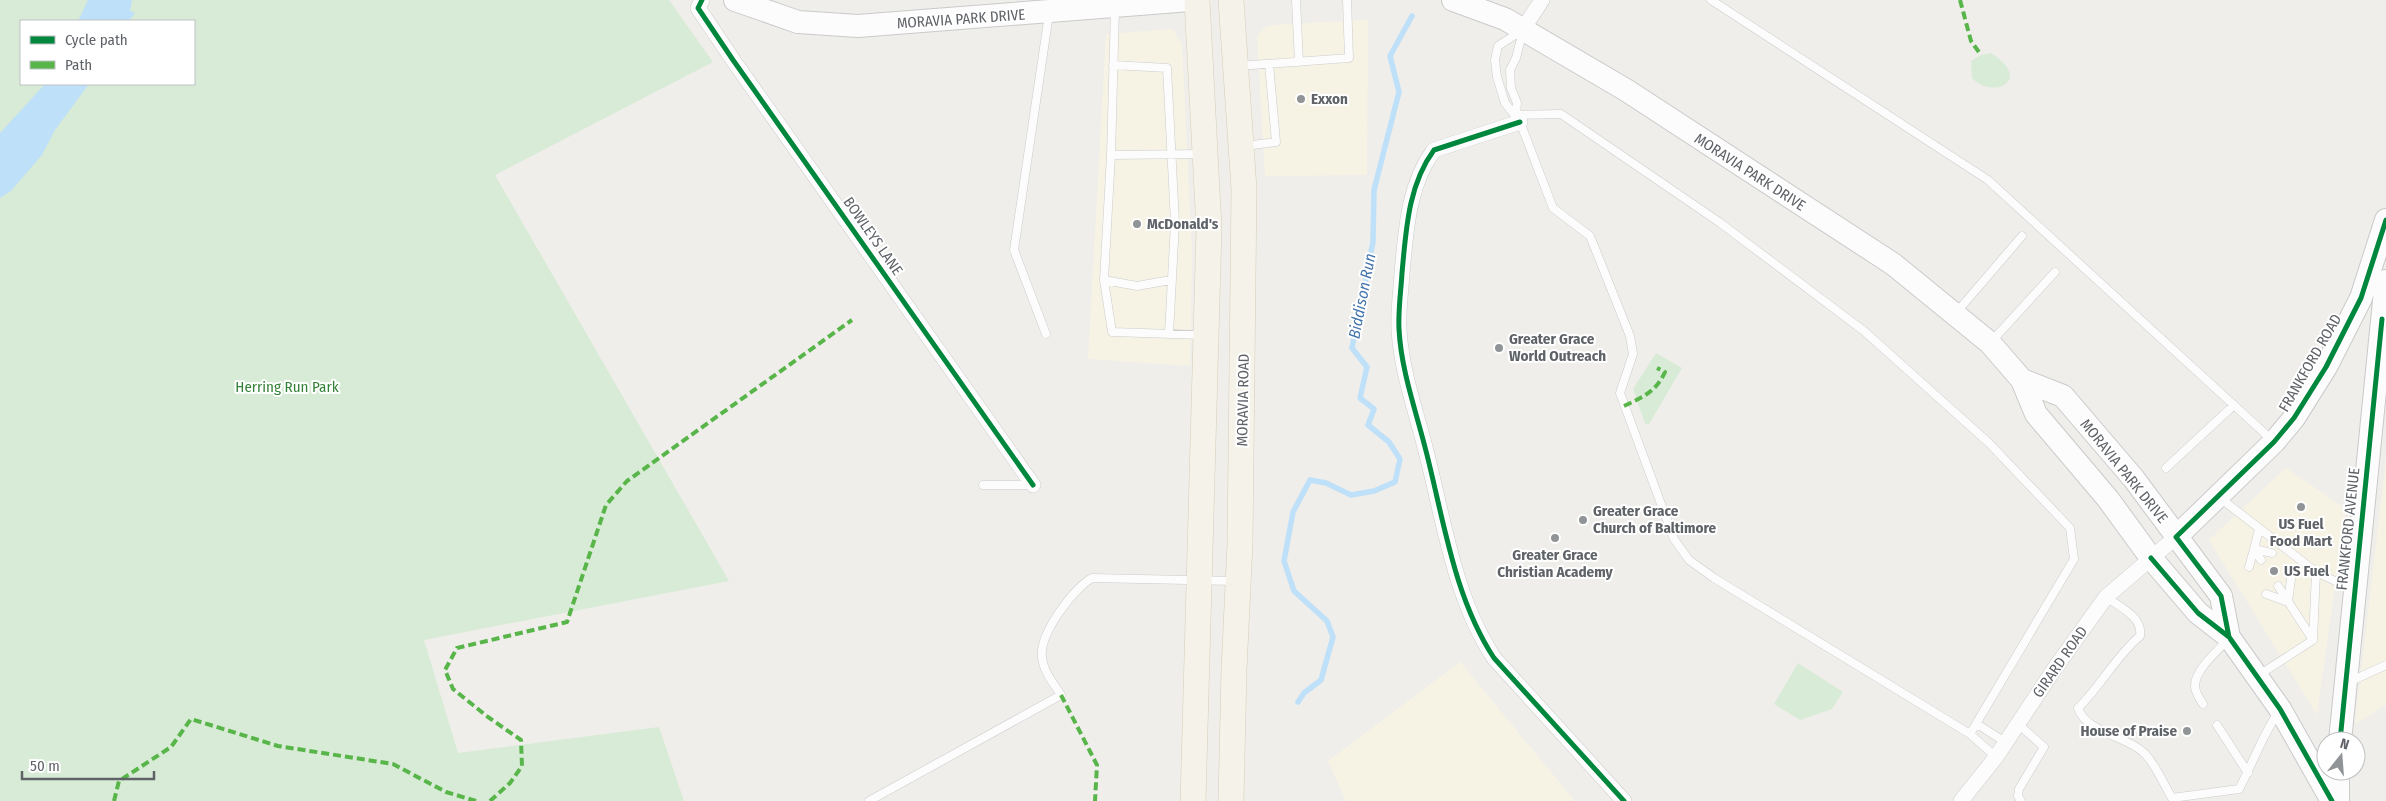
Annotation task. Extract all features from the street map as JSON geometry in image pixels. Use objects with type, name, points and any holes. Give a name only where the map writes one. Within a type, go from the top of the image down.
[{"type":"main road","name":"MORAVIA PARK DRIVE","points":[[735,0],[798,22],[858,26],[1190,0]]},
{"type":"main road","points":[[1193,801],[1208,228],[1197,0]]},
{"type":"main road","name":"MORAVIA ROAD","points":[[1231,0],[1244,189],[1244,356],[1231,801]]},
{"type":"main road","name":"MORAVIA PARK DRIVE","points":[[1453,0],[1505,18],[1626,90],[1893,264],[1990,344],[2022,380],[2036,414],[2108,499],[2151,558],[2198,613],[2229,637],[2280,709],[2332,801]]},
{"type":"main road","name":"FRANKFORD ROAD","points":[[2176,537],[2274,442],[2294,418],[2326,367],[2361,298],[2386,220]]},
{"type":"main road","name":"FRANKFORD AVENUE","points":[[2341,731],[2354,590],[2373,443],[2386,281]]},
{"type":"main road","name":"FRANKFORD ROAD","points":[[2326,367],[2361,332],[2384,320]]},
{"type":"main road","name":"MORAVIA PARK DRIVE","points":[[2022,380],[2063,396],[2134,479],[2221,596],[2229,637]]},
{"type":"main road","points":[[2338,781],[2338,801]]},
{"type":"street","name":"BOWLEYS LANE","points":[[702,0],[698,8],[733,60],[1033,485]]},
{"type":"street","points":[[1523,29],[1542,0]]},
{"type":"street","points":[[1518,119],[1434,150],[1426,161],[1410,204],[1405,241],[1399,316],[1403,356],[1461,590],[1479,635],[1494,658],[1624,801]]},
{"type":"street","name":"GIRARD ROAD","points":[[1961,801],[1996,757],[2106,597],[2176,537]]},
{"type":"lane","points":[[1296,0],[1299,62]]},
{"type":"lane","points":[[1236,67],[1349,58],[1347,0]]},
{"type":"lane","points":[[1711,0],[1988,180],[2274,442]]},
{"type":"lane","points":[[1120,4],[1113,65],[1111,155],[1104,280],[1112,332],[1206,335]]},
{"type":"lane","points":[[1046,334],[1014,250],[1049,12]]},
{"type":"lane","points":[[1523,29],[1498,46],[1495,60],[1497,77],[1505,103],[1518,119],[1553,208],[1590,236],[1630,336],[1633,354],[1620,393],[1674,540],[1689,560],[1714,578],[1970,734],[1996,757]]},
{"type":"lane","points":[[1518,119],[1517,103],[1511,88],[1510,70],[1516,58],[1523,29]]},
{"type":"lane","points":[[1241,147],[1276,142],[1269,64]]},
{"type":"lane","points":[[1113,65],[1167,68],[1175,223],[1169,334]]},
{"type":"lane","points":[[1518,119],[1561,114],[1732,232],[1864,330],[1990,443],[2070,528],[2074,559],[1970,734]]},
{"type":"lane","points":[[1111,155],[1205,154]]},
{"type":"lane","points":[[1954,314],[2022,236]]},
{"type":"lane","points":[[1990,344],[2055,272]]},
{"type":"lane","points":[[1104,280],[1137,286],[1171,280]]},
{"type":"lane","points":[[2166,468],[2234,405]]},
{"type":"lane","points":[[983,485],[1033,485]]},
{"type":"lane","points":[[2218,497],[2316,572],[2354,590]]},
{"type":"lane","points":[[2250,567],[2260,528]]},
{"type":"lane","points":[[2254,549],[2272,553]]},
{"type":"lane","points":[[2254,549],[2261,560]]},
{"type":"lane","points":[[2313,640],[2316,572]]},
{"type":"lane","points":[[868,801],[1061,695],[1043,665],[1041,655],[1043,643],[1073,592],[1083,583],[1092,578],[1103,577],[1238,581]]},
{"type":"lane","points":[[2288,602],[2290,578]]},
{"type":"lane","points":[[2278,586],[2313,640]]},
{"type":"lane","points":[[2266,594],[2288,602]]},
{"type":"lane","points":[[2106,597],[2132,615],[2140,625],[2140,636],[2127,647],[2093,694],[2078,708],[2080,716],[2106,733],[2128,742],[2146,755],[2172,798],[2240,789],[2259,743],[2280,709]]},
{"type":"lane","points":[[2203,704],[2196,690],[2200,670],[2229,637]]},
{"type":"lane","points":[[2257,676],[2313,640]]},
{"type":"lane","points":[[2347,682],[2386,665]]},
{"type":"lane","points":[[1977,724],[2005,742]]},
{"type":"lane","points":[[2018,724],[2044,747],[2019,789],[2018,796],[2021,801]]},
{"type":"lane","points":[[2217,725],[2248,773]]},
{"type":"shaded area","points":[[1368,20],[1367,175],[1265,176],[1257,36],[1262,29],[1268,26]]},
{"type":"shaded area","points":[[1172,29],[1182,44],[1192,253],[1190,366],[1088,359],[1106,34]]},
{"type":"shaded area","points":[[2386,459],[2386,705],[2355,724]]},
{"type":"shaded area","points":[[2286,468],[2346,509],[2317,715],[2209,540]]},
{"type":"shaded area","points":[[1460,662],[1575,801],[1346,801],[1328,761]]},
{"type":"green space","name":"Herring Run Park","points":[[0,0],[669,0],[713,62],[495,175],[729,581],[424,640],[458,753],[659,727],[684,801],[0,801]]},
{"type":"green space","points":[[1991,53],[2004,63],[2009,72],[2009,79],[2005,84],[1998,87],[1980,84],[1972,78],[1971,61],[1981,55]]},
{"type":"green space","points":[[1656,353],[1682,368],[1649,424],[1645,424],[1633,389]]},
{"type":"green space","points":[[1798,663],[1843,692],[1832,709],[1800,720],[1774,704]]},
{"type":"water","points":[[88,0],[132,0],[130,11],[135,13],[130,20],[78,20]]},
{"type":"water","points":[[44,85],[88,85],[55,130],[42,155],[11,191],[0,198],[0,133]]},
{"type":"waterway","name":"Biddison Run","points":[[1298,702],[1304,693],[1321,680],[1333,637],[1327,621],[1294,591],[1284,561],[1293,512],[1310,480],[1326,483],[1351,495],[1374,491],[1395,482],[1400,459],[1389,442],[1368,425],[1374,409],[1360,398],[1367,367],[1352,348],[1373,242],[1374,190],[1399,92],[1390,56],[1412,16]]},
{"type":"marked path","points":[[1960,0],[1971,41],[1981,55]]},
{"type":"marked path","points":[[490,801],[510,783],[522,766],[521,740],[453,689],[445,670],[457,648],[567,622],[606,505],[627,481],[852,320]]},
{"type":"marked path","points":[[1624,406],[1643,397],[1653,389],[1665,372],[1657,368]]},
{"type":"marked path","points":[[1061,695],[1097,765],[1095,801]]},
{"type":"marked path","points":[[114,801],[119,781],[171,747],[191,719],[278,746],[393,764],[446,792],[476,801]]},
{"type":"cycle path","points":[[702,0],[698,8],[733,60],[1033,485]]},
{"type":"cycle path","points":[[1520,122],[1434,150],[1425,164],[1414,193],[1405,241],[1399,315],[1400,344],[1452,558],[1469,610],[1480,634],[1494,658],[1624,801]]},
{"type":"cycle path","points":[[2229,637],[2221,596],[2176,537],[2274,442],[2294,418],[2326,367],[2361,298],[2386,220]]},
{"type":"cycle path","points":[[2341,731],[2382,319]]},
{"type":"cycle path","points":[[2151,558],[2198,613],[2229,637],[2280,709],[2332,801]]},
{"type":"place","name":"Exxon","points":[[1301,99]]},
{"type":"place","name":"McDonald's","points":[[1137,224]]},
{"type":"place","name":"Greater Grace World Outreach","points":[[1499,348]]},
{"type":"place","name":"US Fuel Food Mart","points":[[2301,507]]},
{"type":"place","name":"Greater Grace Church of Baltimore","points":[[1583,520]]},
{"type":"place","name":"Greater Grace Christian Academy","points":[[1555,538]]},
{"type":"place","name":"US Fuel","points":[[2274,571]]},
{"type":"place","name":"House of Praise","points":[[2187,731]]}]
